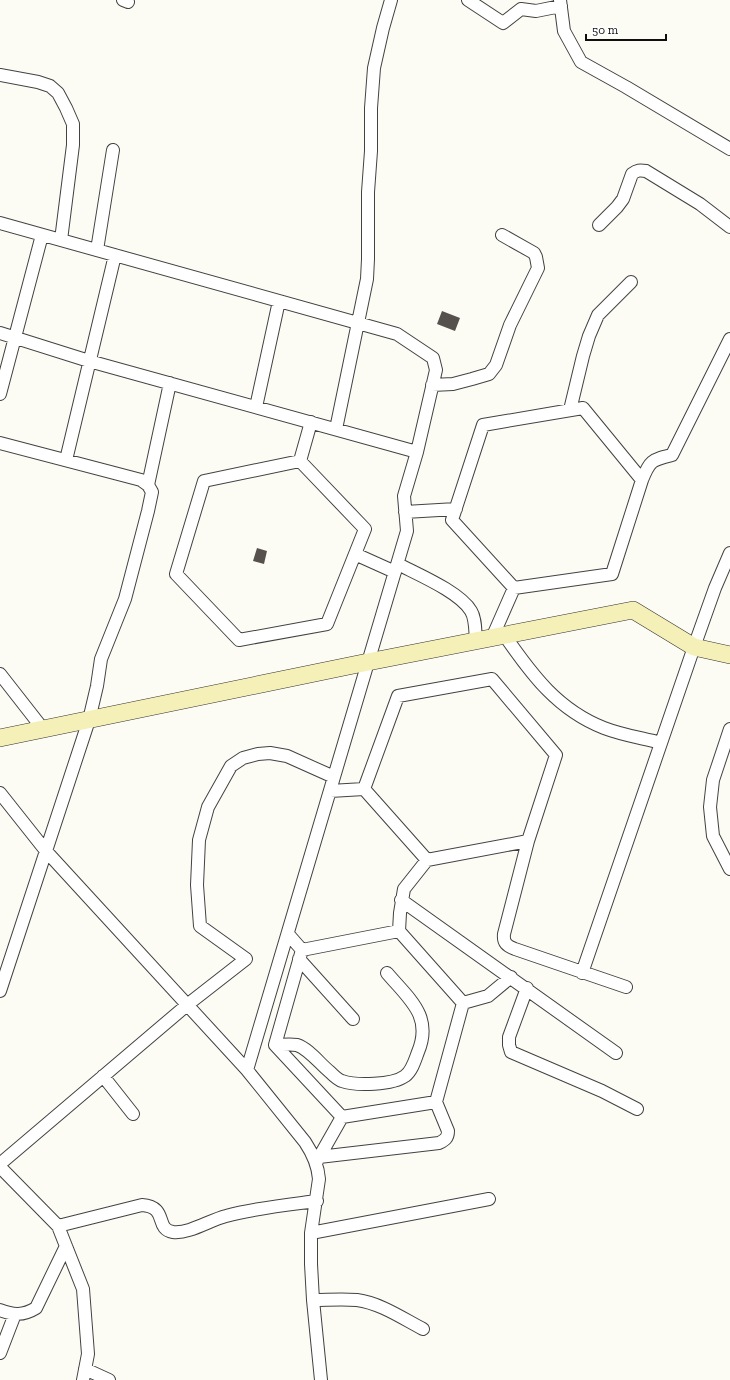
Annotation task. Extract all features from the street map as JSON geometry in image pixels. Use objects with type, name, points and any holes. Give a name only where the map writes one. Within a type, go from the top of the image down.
[{"type":"street","points":[[336,429],[367,279],[368,192],[374,68],[391,0]]},
{"type":"street","points":[[468,0],[503,23],[522,9],[536,11],[560,3],[564,31],[581,62],[730,149]]},
{"type":"street","points":[[0,75],[38,82],[50,86],[58,93],[73,124],[73,145],[61,240]]},
{"type":"street","points":[[97,250],[113,150]]},
{"type":"street","points":[[599,225],[617,208],[623,199],[632,174],[635,171],[640,170],[646,171],[700,204],[730,227]]},
{"type":"street","points":[[0,223],[397,334],[433,358],[436,370],[417,452],[404,496],[407,531],[247,1070]]},
{"type":"street","points":[[0,394],[42,235]]},
{"type":"street","points":[[432,385],[453,384],[472,380],[489,374],[496,365],[510,325],[538,268],[534,254],[502,235]]},
{"type":"street","points":[[66,460],[115,255]]},
{"type":"street","points":[[570,410],[583,356],[589,336],[598,316],[631,282]]},
{"type":"street","points":[[256,407],[280,301]]},
{"type":"street","points":[[0,333],[89,361],[417,452]]},
{"type":"street","points":[[514,588],[612,574],[648,465],[657,458],[672,455],[730,339]]},
{"type":"street","points":[[148,485],[170,383]]},
{"type":"street","points":[[514,588],[452,520],[483,425],[583,408],[642,480]]},
{"type":"street","points":[[300,461],[311,422]]},
{"type":"street","points":[[0,443],[141,480],[148,485],[152,492],[125,599],[101,659],[97,686],[89,720],[1,986]]},
{"type":"street","points":[[300,461],[365,529],[328,624],[239,640],[176,574],[204,481],[300,461]]},
{"type":"street","points":[[405,512],[456,509]]},
{"type":"street","points":[[582,973],[694,647],[715,588],[730,553]]},
{"type":"street","points":[[355,554],[396,568],[449,592],[464,602],[472,612],[475,624],[528,669],[553,696],[577,716],[605,729],[661,743]]},
{"type":"street","points":[[491,638],[514,588]]},
{"type":"street","points":[[0,738],[368,662],[633,610],[694,647],[730,655]]},
{"type":"street","points":[[0,674],[43,729]]},
{"type":"street","points":[[364,789],[398,696],[492,679],[556,755],[528,841],[504,934],[506,945],[582,973],[626,987]]},
{"type":"street","points":[[730,729],[713,780],[710,807],[713,836],[730,869]]},
{"type":"street","points":[[0,1164],[187,1005],[246,959],[200,926],[197,885],[200,840],[208,807],[231,766],[243,758],[270,752],[287,756],[334,777]]},
{"type":"street","points":[[330,791],[364,789]]},
{"type":"street","points":[[364,789],[427,860]]},
{"type":"street","points":[[0,793],[46,851],[247,1070],[305,1142],[317,1160],[319,1179],[317,1201],[311,1233],[311,1264],[321,1380]]},
{"type":"street","points":[[463,1003],[399,931],[401,900],[404,889],[427,860],[528,841]]},
{"type":"street","points":[[401,900],[616,1052]]},
{"type":"street","points":[[301,955],[399,931]]},
{"type":"street","points":[[288,934],[301,955],[353,1019]]},
{"type":"street","points":[[275,1045],[301,955]]},
{"type":"street","points":[[275,1045],[295,1045],[304,1048],[341,1081],[373,1083],[395,1081],[406,1076],[412,1067],[422,1043],[422,1018],[416,1008],[387,973]]},
{"type":"street","points":[[463,1003],[488,996],[511,977]]},
{"type":"street","points":[[527,988],[509,1036],[511,1052],[602,1091],[637,1109]]},
{"type":"street","points":[[317,1160],[439,1143],[444,1141],[448,1136],[448,1131],[436,1102],[463,1003]]},
{"type":"street","points":[[275,1045],[342,1117]]},
{"type":"street","points":[[104,1076],[133,1114]]},
{"type":"street","points":[[342,1117],[436,1102]]},
{"type":"street","points":[[317,1160],[342,1117]]},
{"type":"street","points":[[0,1167],[58,1226],[83,1289],[88,1354],[84,1374],[109,1380]]},
{"type":"street","points":[[311,1233],[489,1199]]},
{"type":"street","points":[[58,1226],[142,1205],[149,1205],[159,1212],[164,1228],[168,1231],[179,1232],[224,1216],[266,1207],[317,1201]]},
{"type":"street","points":[[0,1310],[22,1315],[36,1308],[66,1246]]},
{"type":"street","points":[[313,1300],[357,1300],[366,1302],[394,1314],[422,1329]]},
{"type":"street","points":[[0,1353],[15,1314]]},
{"type":"building","points":[[442,311],[460,318],[455,331],[437,324]]},
{"type":"building","points":[[257,548],[267,551],[264,564],[253,561]]}]
